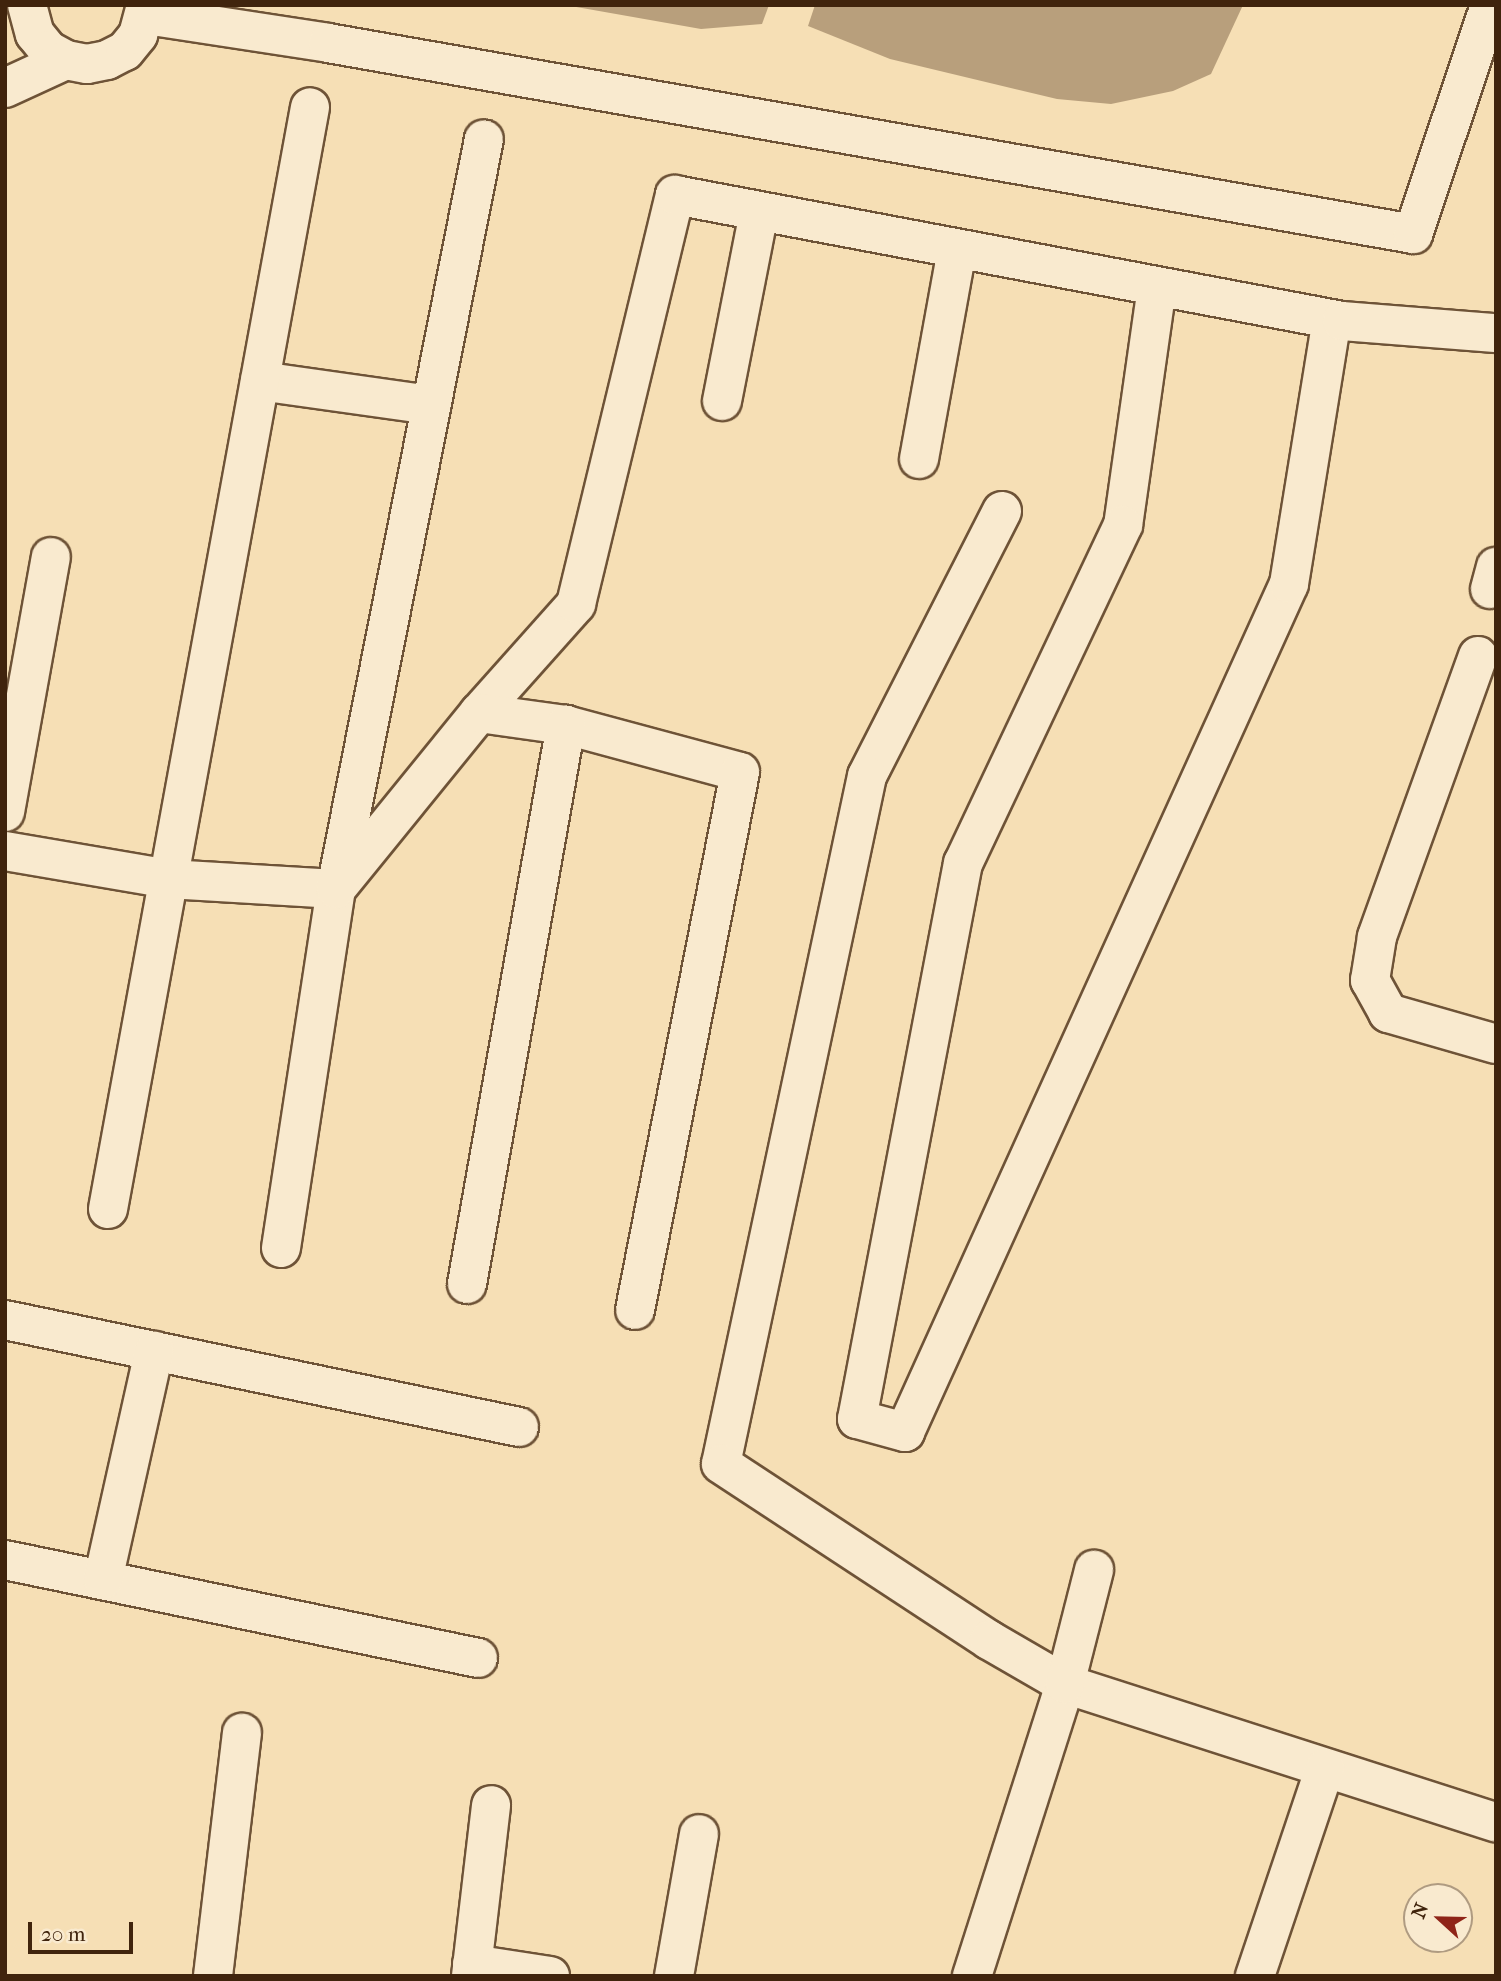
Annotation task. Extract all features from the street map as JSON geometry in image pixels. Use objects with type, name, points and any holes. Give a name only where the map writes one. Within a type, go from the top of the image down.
[{"type":"street","points":[[20,16],[48,50],[66,60],[87,64],[116,56],[138,35],[146,10],[1413,234],[1490,5]]},
{"type":"street","points":[[5,88],[66,60]]},
{"type":"street","points":[[108,1209],[310,107]]},
{"type":"street","points":[[281,1248],[336,889],[484,139]]},
{"type":"street","points":[[336,889],[479,713],[576,604],[675,195],[1332,319],[1496,333]]},
{"type":"street","points":[[722,401],[759,212]]},
{"type":"street","points":[[919,459],[957,250]]},
{"type":"street","points":[[1157,287],[1123,526],[963,863],[857,1419],[905,1432],[1289,584],[1332,319]]},
{"type":"street","points":[[260,381],[431,405]]},
{"type":"street","points":[[1002,511],[867,776],[720,1464],[989,1640],[1065,1684],[1496,1822]]},
{"type":"street","points":[[5,812],[51,557]]},
{"type":"street","points":[[1478,656],[1377,937],[1370,980],[1388,1013],[1496,1044]]},
{"type":"street","points":[[479,713],[566,725],[740,772],[635,1310]]},
{"type":"street","points":[[467,1284],[566,725]]},
{"type":"street","points":[[5,851],[168,879],[336,889]]},
{"type":"street","points":[[5,1320],[519,1427]]},
{"type":"street","points":[[103,1580],[154,1351]]},
{"type":"street","points":[[5,1560],[478,1658]]},
{"type":"street","points":[[972,1976],[1065,1684],[1094,1570]]},
{"type":"street","points":[[213,1976],[242,1733]]},
{"type":"street","points":[[1255,1976],[1325,1768]]},
{"type":"street","points":[[491,1805],[471,1970],[550,1976]]},
{"type":"street","points":[[674,1976],[699,1834]]},
{"type":"shaded area","points":[[565,5],[769,5],[762,24],[701,29]]},
{"type":"shaded area","points":[[815,5],[1243,5],[1211,74],[1173,91],[1111,104],[1057,99],[890,59],[808,26]]}]
